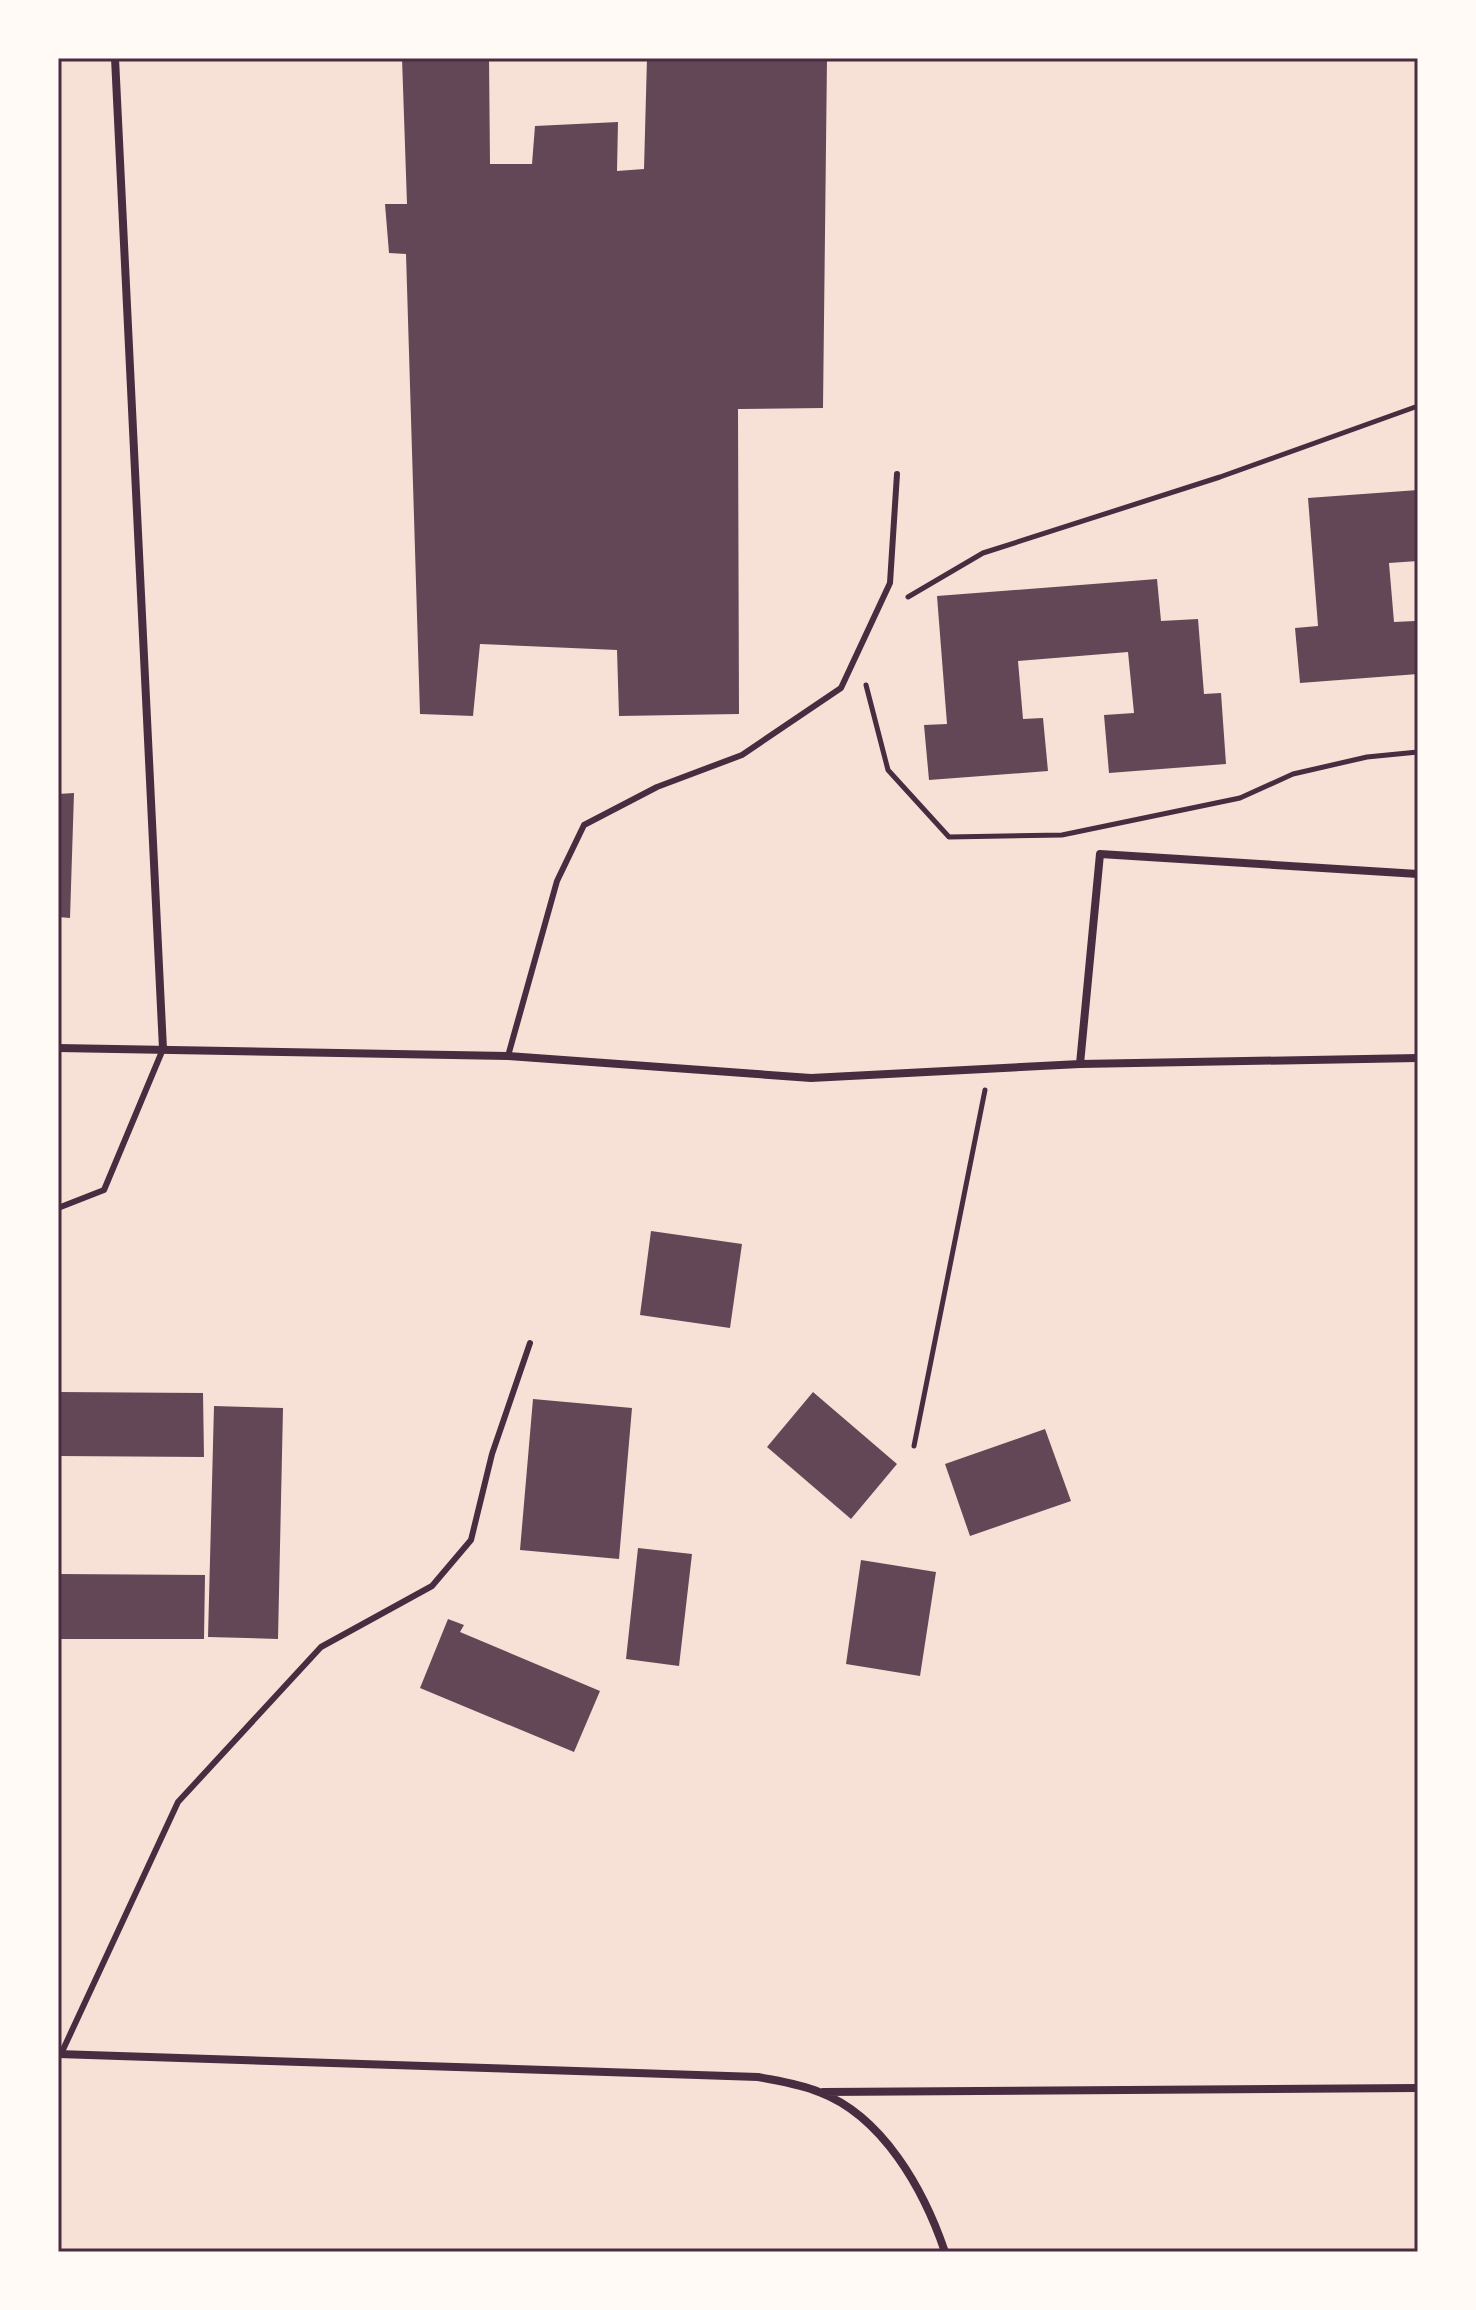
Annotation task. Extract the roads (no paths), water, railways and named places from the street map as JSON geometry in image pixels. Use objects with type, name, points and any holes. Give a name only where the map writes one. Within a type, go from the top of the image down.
[{"type":"street","points":[[115,58],[163,1049]]},
{"type":"street","points":[[1080,1064],[1100,854],[1418,874]]},
{"type":"street","points":[[58,1048],[508,1056],[811,1078],[1080,1064],[1418,1058]]},
{"type":"street","points":[[60,2054],[758,2077],[819,2092],[1418,2088]]},
{"type":"street","points":[[819,2092],[867,2119],[931,2211],[945,2252]]},
{"type":"lane","points":[[508,1056],[557,881],[584,825],[657,787],[742,755],[841,688],[890,583],[897,474]]},
{"type":"lane","points":[[58,1208],[104,1190],[163,1049]]},
{"type":"lane","points":[[60,2054],[178,1802],[321,1647],[432,1586],[471,1540],[492,1454],[530,1343]]}]
